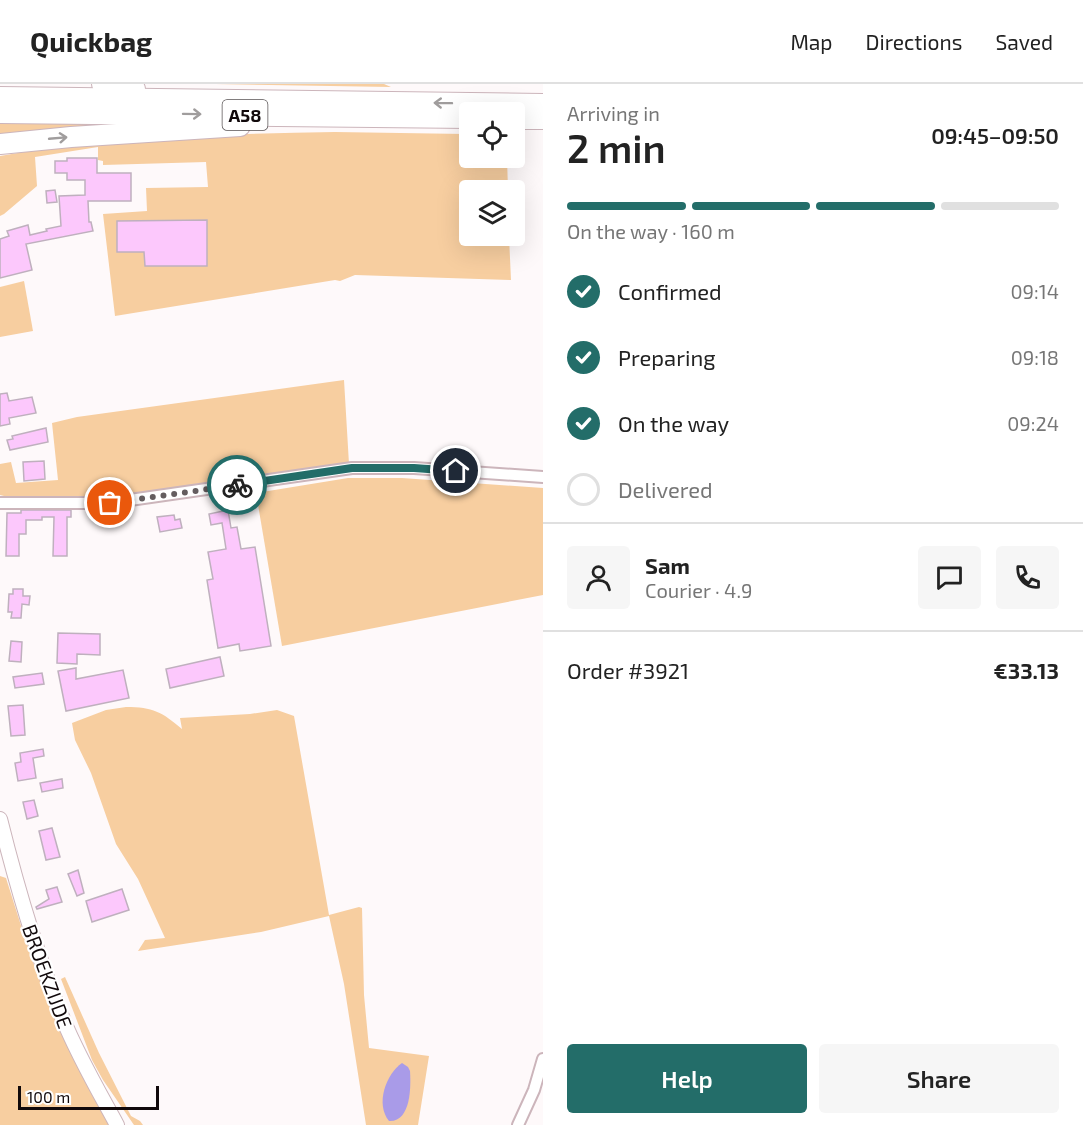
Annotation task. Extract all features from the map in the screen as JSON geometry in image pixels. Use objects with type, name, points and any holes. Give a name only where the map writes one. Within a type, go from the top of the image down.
[{"type":"highway","name":"A58","points":[[102,84],[212,100]]},
{"type":"highway","name":"A58","points":[[0,97],[543,104]]},
{"type":"highway","name":"A58","points":[[0,112],[459,118]]},
{"type":"highway","name":"A58","points":[[0,144],[71,136],[357,117]]},
{"type":"highway","points":[[525,119],[543,119]]},
{"type":"street","points":[[0,503],[110,503],[352,468],[414,468],[543,477]]},
{"type":"street","name":"BROEKZIJDE","points":[[0,819],[22,905],[63,1018],[74,1044],[117,1125]]},
{"type":"street","points":[[518,1125],[534,1090],[543,1059]]},
{"type":"shaded area","points":[[215,84],[384,84],[391,87]]},
{"type":"shaded area","points":[[0,123],[150,125],[0,141]]},
{"type":"shaded area","points":[[335,132],[459,134],[459,168],[507,168],[508,180],[459,180],[459,246],[509,246],[511,280],[355,275],[340,281],[115,316],[103,214],[147,211],[146,188],[208,187],[206,162],[103,165],[103,161],[98,160],[98,147],[35,157],[37,186],[0,216],[0,156],[83,144],[209,135]]},
{"type":"shaded area","points":[[24,281],[33,331],[0,337],[0,287]]},
{"type":"shaded area","points":[[344,380],[349,464],[98,500],[16,499],[0,495],[0,464],[11,462],[16,483],[58,480],[52,423],[77,417]]},
{"type":"shaded area","points":[[348,478],[402,478],[543,488],[543,595],[282,646],[256,493]]},
{"type":"shaded area","points":[[126,707],[157,712],[182,729],[180,718],[277,710],[294,716],[329,915],[362,908],[364,995],[369,1048],[429,1056],[418,1125],[366,1125],[344,984],[329,916],[261,932],[138,951],[145,940],[165,938],[138,879],[116,844],[91,773],[75,740],[72,723],[106,710]]},
{"type":"shaded area","points":[[0,876],[6,878],[44,993],[57,1024],[109,1125],[0,1125]]},
{"type":"shaded area","points":[[65,977],[99,1053],[131,1116],[143,1125],[134,1125],[92,1060],[61,979]]},
{"type":"shaded area","points":[[402,1063],[410,1071],[408,1102],[402,1116],[389,1121],[383,1106],[384,1090],[391,1074]]},
{"type":"building","points":[[67,158],[97,158],[97,173],[131,173],[131,201],[88,201],[89,222],[91,222],[93,231],[26,244],[32,270],[0,278],[0,239],[9,236],[7,231],[28,225],[30,235],[61,226],[59,196],[85,195],[85,180],[67,180],[67,173],[55,173],[55,161],[67,161]]},
{"type":"building","points":[[55,190],[57,202],[47,203],[46,191]]},
{"type":"building","points":[[207,220],[207,266],[145,266],[144,252],[117,252],[117,221]]},
{"type":"building","points":[[7,393],[9,401],[32,397],[36,413],[9,418],[10,424],[0,426],[0,394]]},
{"type":"building","points":[[46,428],[48,442],[10,450],[7,440],[13,439],[12,436]]},
{"type":"building","points":[[44,461],[45,479],[24,481],[23,462]]},
{"type":"building","points":[[21,510],[71,510],[71,517],[67,517],[67,556],[53,556],[54,517],[42,517],[42,520],[26,520],[26,534],[19,534],[19,556],[6,556],[7,513],[21,513]]},
{"type":"building","points":[[228,510],[231,528],[237,527],[241,549],[255,547],[271,646],[240,651],[239,644],[218,648],[207,580],[213,579],[208,552],[226,549],[222,523],[211,525],[209,514]]},
{"type":"building","points":[[174,515],[175,520],[180,519],[182,528],[160,532],[157,517]]},
{"type":"building","points":[[13,589],[23,589],[23,596],[30,596],[29,605],[22,604],[21,618],[11,618],[12,612],[8,612],[9,594],[13,594]]},
{"type":"building","points":[[58,633],[100,634],[100,655],[77,654],[77,664],[57,663]]},
{"type":"building","points":[[11,641],[22,642],[21,662],[9,661]]},
{"type":"building","points":[[220,657],[224,676],[170,688],[166,669]]},
{"type":"building","points":[[76,668],[76,679],[123,670],[129,698],[66,711],[58,671]]},
{"type":"building","points":[[42,673],[44,684],[15,688],[13,677]]},
{"type":"building","points":[[23,705],[25,735],[11,736],[8,706]]},
{"type":"building","points":[[43,749],[44,756],[33,758],[36,778],[18,781],[15,763],[21,762],[20,753]]},
{"type":"building","points":[[62,779],[63,788],[42,792],[40,783]]},
{"type":"building","points":[[34,800],[38,816],[27,819],[23,802]]},
{"type":"building","points":[[52,828],[60,857],[46,860],[39,831]]},
{"type":"building","points":[[78,870],[84,893],[77,896],[68,874]]},
{"type":"building","points":[[57,887],[62,902],[37,909],[36,907],[49,899],[46,890]]},
{"type":"building","points":[[122,889],[129,910],[92,922],[86,901]]},
{"type":"way so far","points":[[110,503],[237,485]]},
{"type":"route","points":[[237,485],[352,468],[383,467],[456,471]]}]
